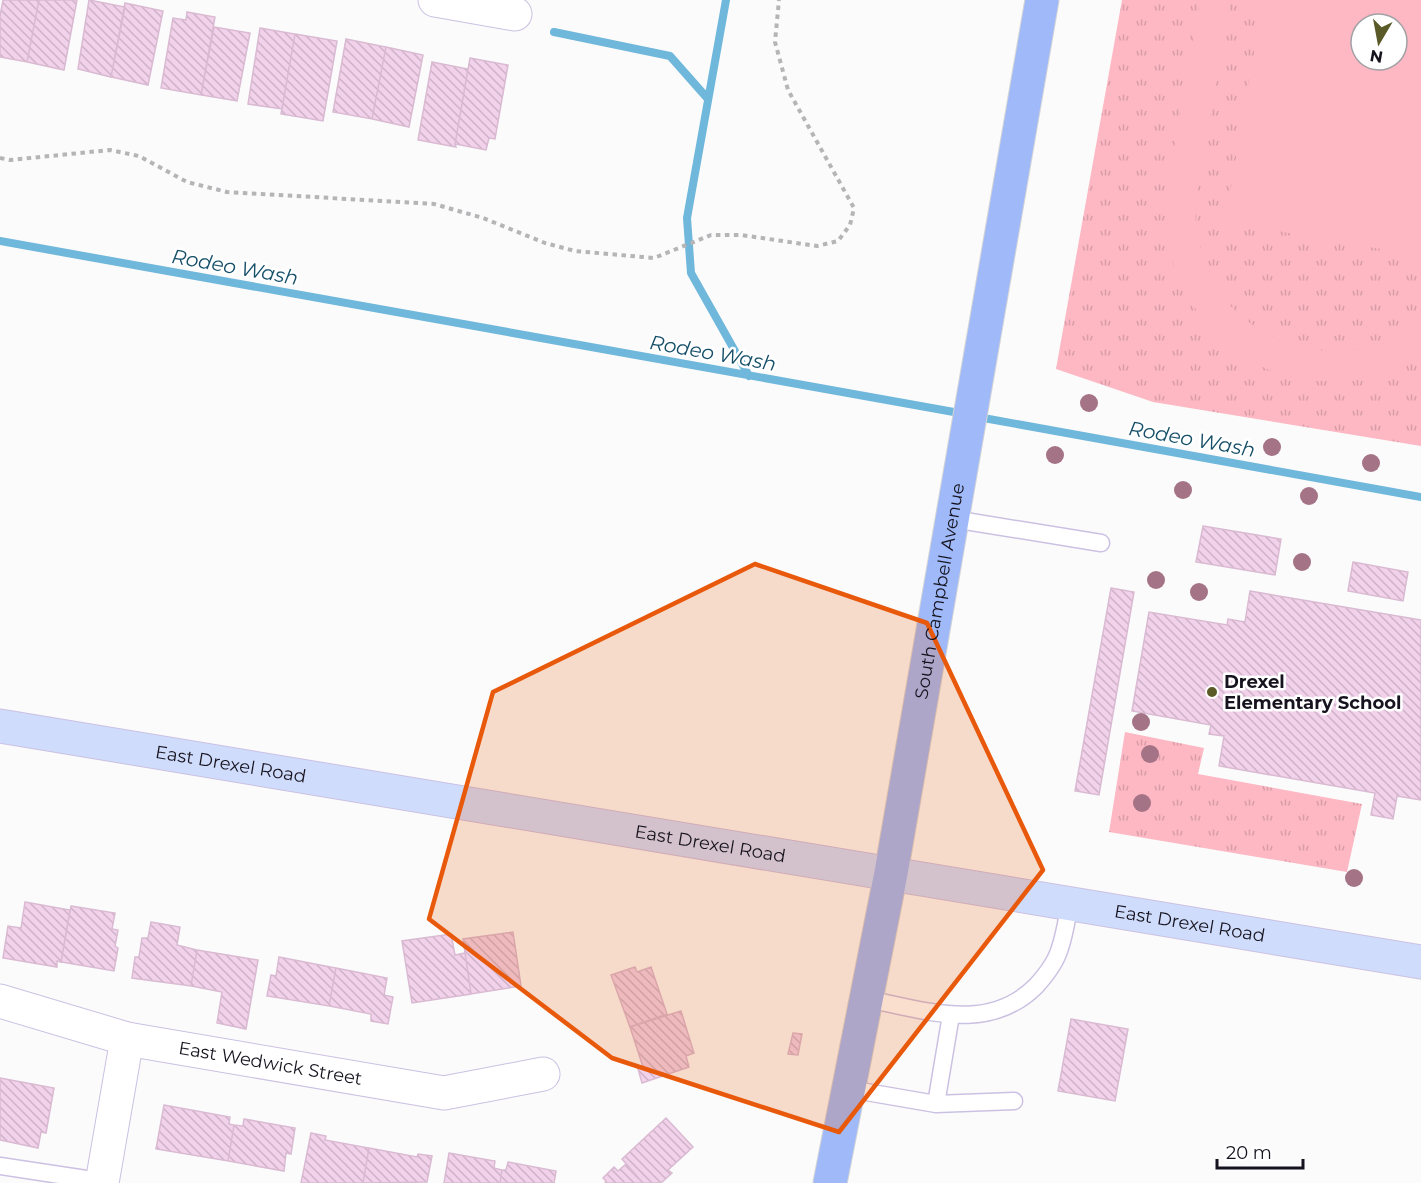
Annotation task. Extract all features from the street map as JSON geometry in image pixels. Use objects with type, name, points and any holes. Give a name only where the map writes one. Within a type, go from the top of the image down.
[{"type":"main road","name":"South Campbell Avenue","points":[[830,1183],[891,873],[1042,0]]},
{"type":"street","points":[[450,1],[515,14]]},
{"type":"street","name":"East Drexel Road","points":[[0,726],[1421,962]]},
{"type":"street","name":"East Wedwick Street","points":[[0,1001],[128,1039],[444,1093],[543,1074]]},
{"type":"street","points":[[105,1183],[128,1039]]},
{"type":"lane","points":[[953,519],[1101,543]]},
{"type":"lane","points":[[867,999],[951,1015],[992,1012],[1009,1006],[1023,998],[1043,978],[1054,962],[1060,948],[1070,903]]},
{"type":"lane","points":[[936,1104],[951,1015]]},
{"type":"lane","points":[[849,1089],[936,1104],[1014,1101]]},
{"type":"lane","points":[[0,1166],[105,1183]]},
{"type":"path","points":[[0,158],[10,160],[110,150],[139,156],[187,182],[227,192],[434,204],[483,218],[545,243],[575,251],[654,258],[711,235],[741,236],[817,246],[838,241],[850,225],[854,208],[788,90],[775,42],[778,0]]},
{"type":"highlighted area","points":[[755,564],[927,623],[1043,870],[839,1132],[612,1058],[429,919],[493,692]]},
{"type":"green space","points":[[1122,0],[1421,0],[1421,446],[1153,402],[1056,369]]},
{"type":"green space","points":[[1200,0],[1231,0],[1196,198],[1196,223],[1200,246],[1211,276],[1221,294],[1247,321],[1270,335],[1294,345],[1321,350],[1347,351],[1373,346],[1398,336],[1421,320],[1421,357],[1406,366],[1373,377],[1338,381],[1302,379],[1266,369],[1239,353],[1216,333],[1203,319],[1182,286],[1169,250],[1165,212],[1166,193]]},
{"type":"green space","points":[[1263,0],[1421,0],[1421,256],[1225,222]]},
{"type":"green space","points":[[1125,732],[1204,748],[1198,774],[1362,804],[1347,872],[1109,832]]},
{"type":"building","points":[[3,0],[39,0],[27,62],[0,57],[0,16]]},
{"type":"building","points":[[39,0],[77,0],[64,70],[27,62]]},
{"type":"building","points":[[89,0],[125,7],[111,77],[78,69]]},
{"type":"building","points":[[125,3],[163,11],[148,85],[111,77]]},
{"type":"building","points":[[187,12],[215,17],[201,95],[161,88],[173,18],[186,20]]},
{"type":"building","points":[[214,27],[250,33],[237,101],[201,95]]},
{"type":"building","points":[[260,28],[295,34],[282,109],[248,104]]},
{"type":"building","points":[[295,34],[337,41],[323,121],[281,114]]},
{"type":"building","points":[[346,39],[386,47],[372,119],[333,112]]},
{"type":"building","points":[[386,47],[423,55],[409,127],[372,119]]},
{"type":"building","points":[[470,58],[508,65],[495,139],[489,138],[486,150],[455,144]]},
{"type":"building","points":[[432,62],[468,69],[456,147],[418,140]]},
{"type":"building","points":[[1203,526],[1281,539],[1275,575],[1196,562]]},
{"type":"building","points":[[1353,562],[1408,572],[1403,601],[1348,591]]},
{"type":"building","points":[[1111,588],[1134,592],[1099,795],[1075,791]]},
{"type":"building","points":[[1250,591],[1421,620],[1421,800],[1397,796],[1393,819],[1371,815],[1375,793],[1219,766],[1224,736],[1209,734],[1211,725],[1132,711],[1149,612],[1227,625],[1228,619],[1245,622]]},
{"type":"building","points":[[25,902],[70,910],[61,962],[57,961],[57,967],[3,958],[8,926],[21,928]]},
{"type":"building","points":[[71,906],[115,913],[112,929],[118,930],[115,946],[118,948],[114,971],[61,962]]},
{"type":"building","points":[[151,922],[180,927],[177,945],[197,950],[191,986],[132,978],[135,957],[139,957],[142,938],[148,938]]},
{"type":"building","points":[[513,932],[521,986],[471,994],[463,939]]},
{"type":"building","points":[[451,934],[455,955],[465,953],[471,994],[412,1003],[402,941]]},
{"type":"building","points":[[197,950],[258,960],[246,1029],[217,1023],[222,992],[191,986]]},
{"type":"building","points":[[279,957],[336,968],[329,1006],[267,996],[271,975],[276,976]]},
{"type":"building","points":[[635,967],[637,972],[651,967],[667,1014],[630,1027],[611,975]]},
{"type":"building","points":[[336,968],[387,978],[384,995],[393,997],[388,1024],[371,1021],[371,1014],[329,1006]]},
{"type":"building","points":[[681,1011],[694,1053],[686,1056],[689,1067],[642,1083],[638,1069],[643,1067],[630,1027]]},
{"type":"building","points":[[1071,1019],[1128,1029],[1115,1101],[1058,1091]]},
{"type":"building","points":[[793,1033],[802,1034],[798,1055],[788,1054]]},
{"type":"building","points":[[0,1078],[54,1088],[46,1133],[41,1132],[38,1148],[0,1140]]},
{"type":"building","points":[[164,1105],[230,1117],[229,1124],[234,1125],[228,1161],[156,1149]]},
{"type":"building","points":[[666,1118],[693,1147],[668,1170],[672,1173],[661,1183],[643,1183],[622,1159]]},
{"type":"building","points":[[244,1119],[295,1128],[291,1154],[286,1153],[284,1171],[228,1161],[234,1125],[243,1126]]},
{"type":"building","points":[[311,1133],[326,1136],[325,1140],[369,1148],[363,1183],[301,1183]]},
{"type":"building","points":[[369,1148],[417,1157],[418,1154],[432,1156],[427,1182],[363,1183]]},
{"type":"building","points":[[449,1153],[495,1161],[494,1168],[502,1170],[500,1183],[444,1183]]},
{"type":"building","points":[[508,1162],[556,1171],[554,1183],[500,1183],[502,1170],[506,1170]]},
{"type":"building","points":[[626,1164],[643,1183],[605,1183],[603,1178],[614,1167],[618,1171]]},
{"type":"waterway","points":[[726,0],[687,218],[691,273],[749,376]]},
{"type":"waterway","points":[[554,32],[670,56],[708,99]]},
{"type":"waterway","name":"Rodeo Wash","points":[[0,241],[965,414]]},
{"type":"waterway","name":"Rodeo Wash","points":[[978,417],[1421,497]]},
{"type":"place","name":"Drexel Elementary School","points":[[1212,692]]}]
